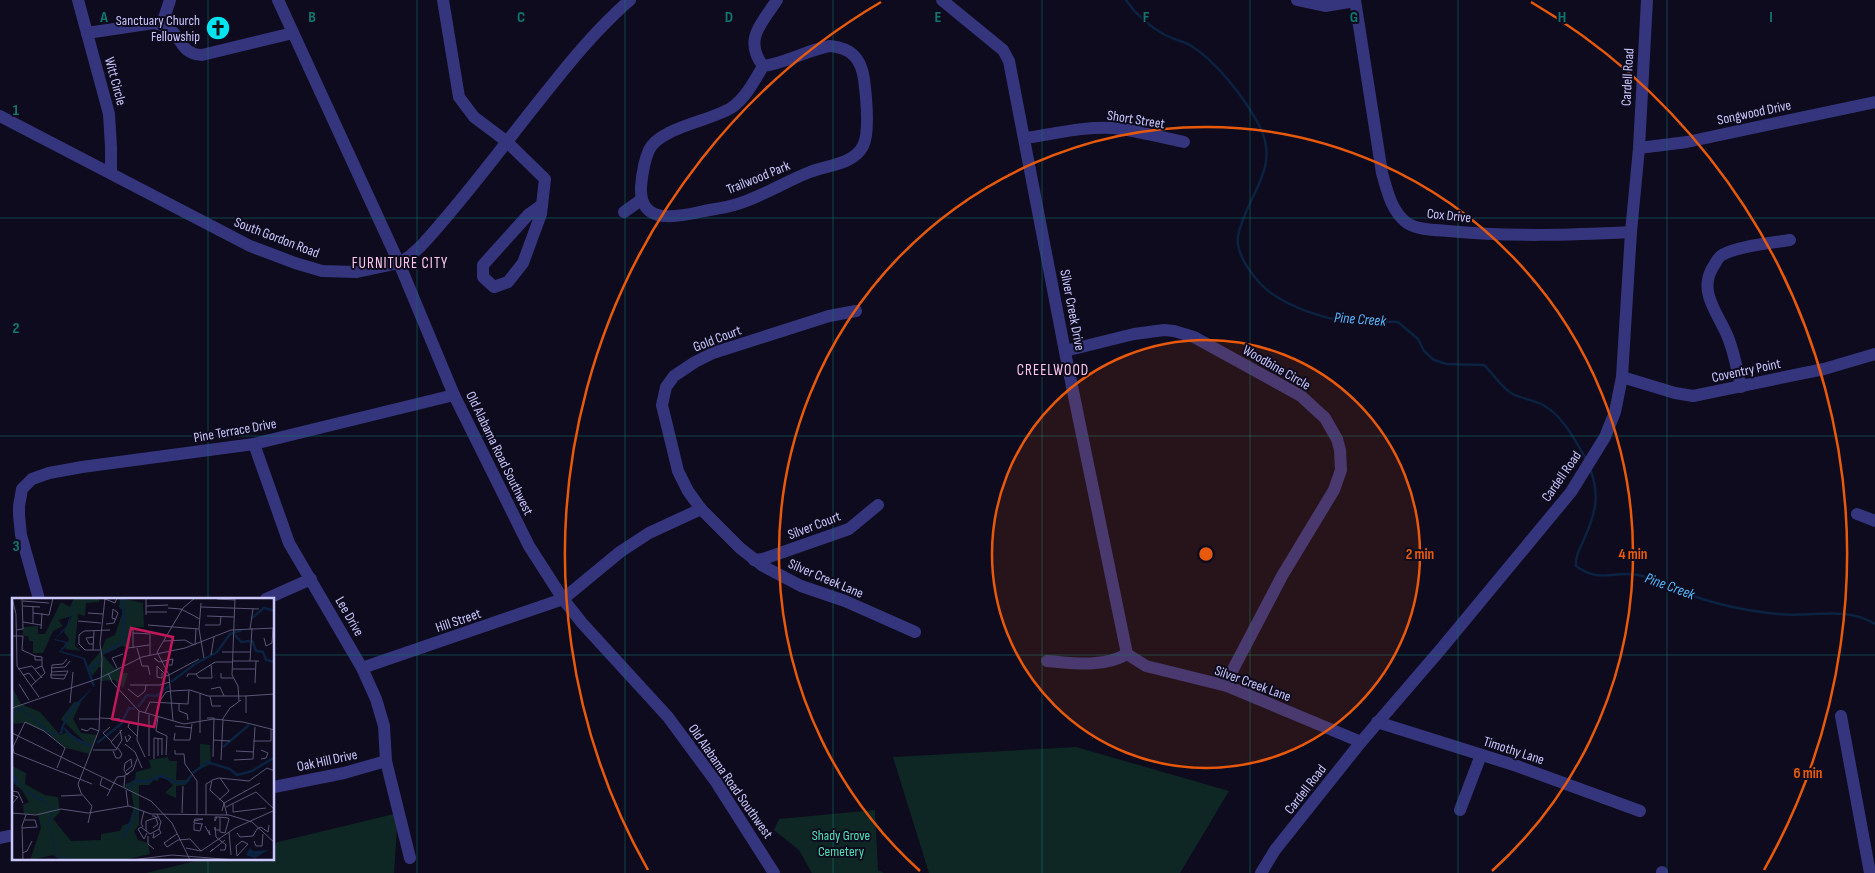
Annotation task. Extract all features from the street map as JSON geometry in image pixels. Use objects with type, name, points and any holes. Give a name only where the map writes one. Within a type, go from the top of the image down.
[{"type":"street","name":"Witt Circle","points":[[78,0],[109,114],[110,172]]},
{"type":"street","points":[[162,24],[170,0]]},
{"type":"street","name":"Old Alabama Road Southwest","points":[[278,0],[399,262],[454,395],[529,546],[563,599],[611,657],[668,717],[716,782],[774,873]]},
{"type":"street","points":[[443,0],[459,97],[474,117],[506,141],[545,179],[541,214],[523,263],[508,282],[494,287],[483,277],[483,265],[528,215],[542,205]]},
{"type":"street","name":"South Gordon Road","points":[[0,116],[250,246],[322,271],[357,272],[399,262],[410,256],[434,232],[478,179],[506,141],[602,26],[630,0]]},
{"type":"street","points":[[624,212],[641,200],[646,158],[654,141],[672,131],[706,120],[731,108],[739,101],[763,66],[754,49],[754,38],[757,29],[777,0]]},
{"type":"street","name":"Silver Creek Drive","points":[[942,0],[1006,55],[1025,138],[1065,350],[1127,654]]},
{"type":"street","points":[[1297,0],[1326,6],[1355,0]]},
{"type":"street","name":"Cox Drive","points":[[1355,0],[1382,172],[1390,199],[1398,214],[1408,224],[1421,228],[1462,232],[1537,236],[1631,232]]},
{"type":"street","name":"Cardell Road","points":[[1261,873],[1275,850],[1377,722],[1441,649],[1580,480],[1605,437],[1615,412],[1622,377],[1647,0]]},
{"type":"street","points":[[87,33],[154,23],[162,24],[178,36],[186,50],[196,55],[202,55],[293,32]]},
{"type":"street","name":"Trailwood Park","points":[[641,200],[646,208],[654,214],[674,218],[689,215],[734,205],[812,171],[844,161],[856,155],[862,147],[866,134],[865,84],[863,70],[857,58],[841,47],[830,46],[816,48],[763,66]]},
{"type":"street","name":"Songwood Drive","points":[[1638,148],[1687,142],[1875,102]]},
{"type":"street","name":"Short Street","points":[[1025,138],[1096,128],[1115,128],[1184,142]]},
{"type":"street","points":[[1741,386],[1735,357],[1709,299],[1706,287],[1708,275],[1720,256],[1736,250],[1790,240]]},
{"type":"street","name":"Gold Court","points":[[701,509],[688,491],[678,471],[662,405],[666,387],[674,376],[712,353],[829,316],[856,311]]},
{"type":"street","name":"Woodbine Circle","points":[[1065,350],[1154,331],[1174,331],[1194,337],[1301,396],[1325,418],[1337,439],[1340,450],[1341,470],[1334,490],[1282,576],[1230,675],[1227,686]]},
{"type":"street","name":"Coventry Point","points":[[1622,377],[1693,396],[1824,368],[1875,354]]},
{"type":"street","name":"Pine Terrace Drive","points":[[39,598],[21,535],[19,506],[22,489],[32,479],[49,473],[254,444],[454,395]]},
{"type":"street","name":"Lee Drive","points":[[254,444],[289,543],[362,668],[376,699],[384,726],[386,762],[410,858]]},
{"type":"street","name":"Silver Court","points":[[754,560],[772,556],[849,529],[878,504]]},
{"type":"street","points":[[563,599],[620,552],[648,533],[701,509]]},
{"type":"street","name":"Silver Creek Lane","points":[[701,509],[754,560],[801,586],[845,602],[915,632]]},
{"type":"street","points":[[1857,514],[1875,521]]},
{"type":"street","points":[[268,598],[311,579]]},
{"type":"street","name":"Hill Street","points":[[362,668],[563,599]]},
{"type":"street","points":[[1047,661],[1098,663],[1118,659],[1127,654]]},
{"type":"street","name":"Silver Creek Lane","points":[[1127,654],[1146,666],[1227,686],[1361,742]]},
{"type":"street","points":[[1841,716],[1870,873]]},
{"type":"street","name":"Timothy Lane","points":[[1377,722],[1517,766],[1640,811]]},
{"type":"street","points":[[1460,810],[1481,754]]},
{"type":"street","name":"Oak Hill Drive","points":[[275,787],[344,773],[386,762]]},
{"type":"green space","points":[[1076,747],[1229,791],[1180,873],[929,873],[893,757]]},
{"type":"green space","name":"Shady Grove Cemetery","points":[[875,810],[878,870],[884,873],[812,873],[799,850],[774,830],[779,819]]},
{"type":"green space","points":[[398,813],[394,873],[146,873],[200,860],[275,860],[275,843]]},
{"type":"waterway","name":"Pine Creek","points":[[1126,0],[1143,20],[1165,35],[1190,45],[1220,70],[1246,103],[1259,125],[1265,141],[1267,155],[1265,169],[1242,221],[1238,241],[1243,259],[1262,286],[1291,305],[1325,317],[1360,323],[1398,322],[1418,339],[1424,351],[1434,360],[1447,364],[1484,365],[1503,387],[1511,393],[1535,401],[1557,415],[1586,459]]},
{"type":"waterway","name":"Pine Creek","points":[[1590,469],[1596,495],[1594,511],[1576,558],[1576,566],[1585,571],[1600,575],[1629,574],[1645,576],[1699,598],[1744,609],[1790,615],[1828,613],[1852,615],[1864,618],[1875,624]]},
{"type":"place","name":"Sanctuary Church Fellowship","points":[[218,28]]},
{"type":"district","name":"FURNITURE CITY","points":[[400,263]]},
{"type":"district","name":"CREELWOOD","points":[[1053,370]]}]
